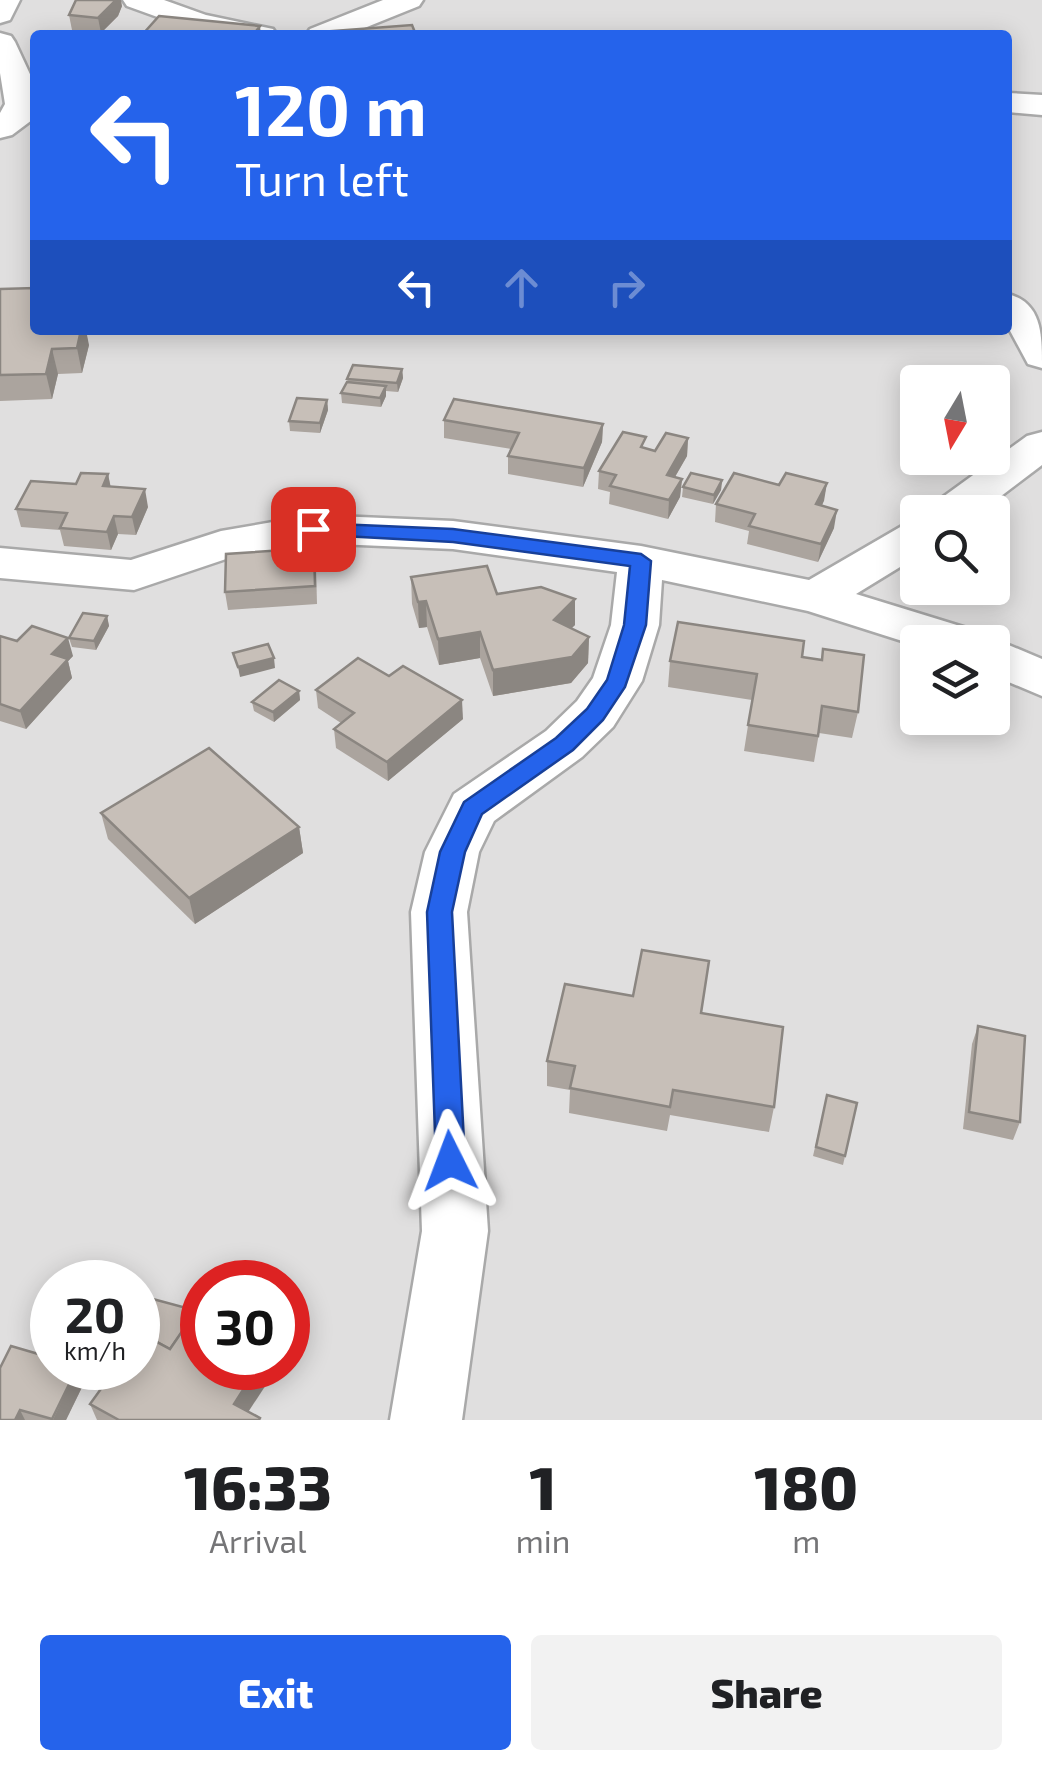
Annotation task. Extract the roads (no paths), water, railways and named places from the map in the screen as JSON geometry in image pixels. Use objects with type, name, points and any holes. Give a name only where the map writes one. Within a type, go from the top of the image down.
[{"type":"street","points":[[0,14],[6,0]]},
{"type":"street","points":[[137,0],[199,23],[236,30]]},
{"type":"street","points":[[334,30],[409,0]]},
{"type":"street","points":[[0,42],[12,60],[22,100],[20,113],[0,128]]},
{"type":"street","points":[[1012,103],[1042,105]]},
{"type":"street","points":[[1042,280],[1013,308],[1042,356]]},
{"type":"street","points":[[975,495],[1042,445]]},
{"type":"street","points":[[0,563],[134,575],[221,545],[313,529],[453,535],[641,561],[816,597],[903,625]]},
{"type":"street","points":[[816,597],[900,547]]},
{"type":"street","points":[[426,1420],[455,1231],[439,912],[452,852],[473,808],[564,744],[595,714],[617,681],[635,625],[641,561]]},
{"type":"street","points":[[1010,664],[1042,679]]}]
